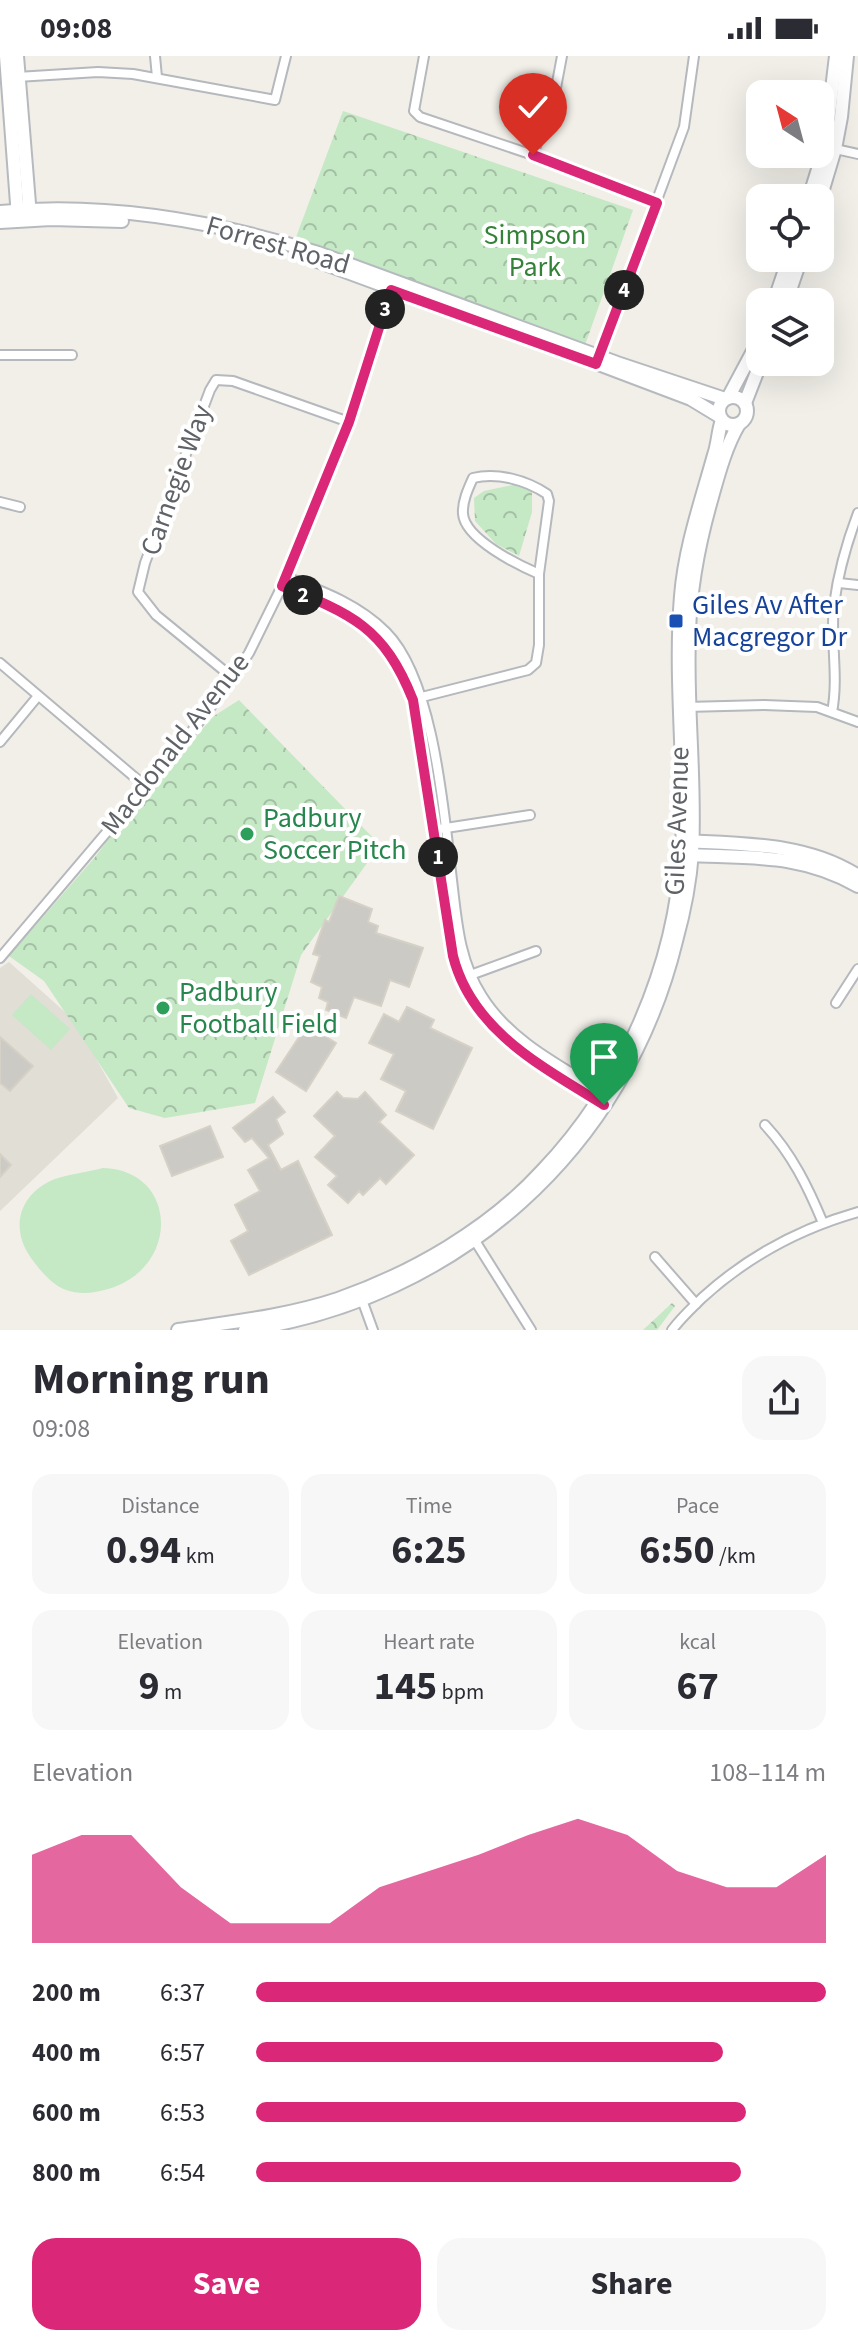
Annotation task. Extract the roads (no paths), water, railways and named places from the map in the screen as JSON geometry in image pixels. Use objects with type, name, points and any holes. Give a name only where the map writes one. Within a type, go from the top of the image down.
[{"type":"street","points":[[6,56],[14,77]]},
{"type":"street","points":[[17,56],[14,77],[24,215]]},
{"type":"street","points":[[155,56],[157,77]]},
{"type":"street","points":[[14,77],[98,72],[157,77],[275,100],[286,56]]},
{"type":"street","points":[[424,56],[414,111],[420,117],[533,155],[657,203]]},
{"type":"street","points":[[533,155],[556,88],[562,56]]},
{"type":"street","points":[[598,360],[684,127],[694,56]]},
{"type":"street","points":[[834,87],[836,56]]},
{"type":"street","points":[[834,137],[841,117],[847,56]]},
{"type":"street","points":[[834,149],[858,154]]},
{"type":"street","name":"Forrest Road","points":[[0,212],[24,215],[95,210],[207,224],[305,249],[393,285],[598,360],[727,398]]},
{"type":"street","name":"Forrest Road","points":[[0,222],[24,215]]},
{"type":"street","name":"Macdonald Avenue","points":[[0,958],[233,678],[284,582],[349,422],[393,285]]},
{"type":"street","points":[[0,355],[72,355]]},
{"type":"street","name":"Forrest Road","points":[[598,360],[691,399],[720,418]]},
{"type":"street","points":[[746,363],[720,406],[720,418],[730,425],[739,424],[747,414],[745,403],[756,376]]},
{"type":"street","name":"Carnegie Way","points":[[233,678],[156,615],[138,592],[145,563],[210,390],[216,380],[233,381],[349,422]]},
{"type":"street","points":[[727,398],[739,398],[745,403]]},
{"type":"street","name":"Giles Avenue","points":[[245,1330],[313,1316],[435,1265],[472,1235],[509,1212],[557,1169],[640,1043],[664,985],[680,925],[687,855],[686,707],[681,597],[694,519],[714,456],[720,418]]},
{"type":"street","name":"Giles Avenue","points":[[686,707],[697,558],[729,441],[739,424]]},
{"type":"street","points":[[417,699],[528,670],[536,663],[539,574],[549,501],[547,494],[509,478],[484,475],[473,478],[462,512],[466,525],[515,563],[539,574]]},
{"type":"street","points":[[0,502],[20,507]]},
{"type":"street","points":[[832,712],[836,667],[834,606],[847,544],[858,513]]},
{"type":"street","points":[[284,582],[338,609],[371,631],[397,664],[417,699],[445,828],[460,943],[470,975],[483,998],[506,1026],[603,1098]]},
{"type":"street","points":[[839,583],[858,585]]},
{"type":"street","points":[[0,663],[145,786]]},
{"type":"street","points":[[0,742],[38,696]]},
{"type":"street","points":[[417,699],[433,830],[451,943],[460,979],[481,1014],[502,1036],[535,1061],[603,1098]]},
{"type":"street","points":[[686,707],[795,705],[832,712],[858,722]]},
{"type":"street","points":[[433,830],[530,815]]},
{"type":"street","points":[[687,841],[755,845],[792,851],[838,865],[858,876]]},
{"type":"street","points":[[687,855],[721,854],[783,859],[834,873],[858,886]]},
{"type":"street","points":[[460,979],[536,951]]},
{"type":"street","points":[[836,1003],[858,969]]},
{"type":"street","points":[[765,1125],[782,1143],[807,1185],[823,1223]]},
{"type":"street","points":[[672,1330],[718,1284],[770,1246],[858,1212]]},
{"type":"street","points":[[472,1235],[531,1330]]},
{"type":"street","points":[[655,1257],[696,1304]]},
{"type":"street","points":[[361,1295],[373,1330]]},
{"type":"street","name":"Giles Avenue","points":[[178,1330],[281,1314],[361,1295]]},
{"type":"place","name":"Giles Av After Macgregor Dr","points":[[676,621]]},
{"type":"place","name":"Padbury Soccer Pitch","points":[[247,834]]},
{"type":"place","name":"Padbury Football Field","points":[[163,1008]]},
{"type":"park label","name":"Simpson Park","points":[[535,251]]}]
